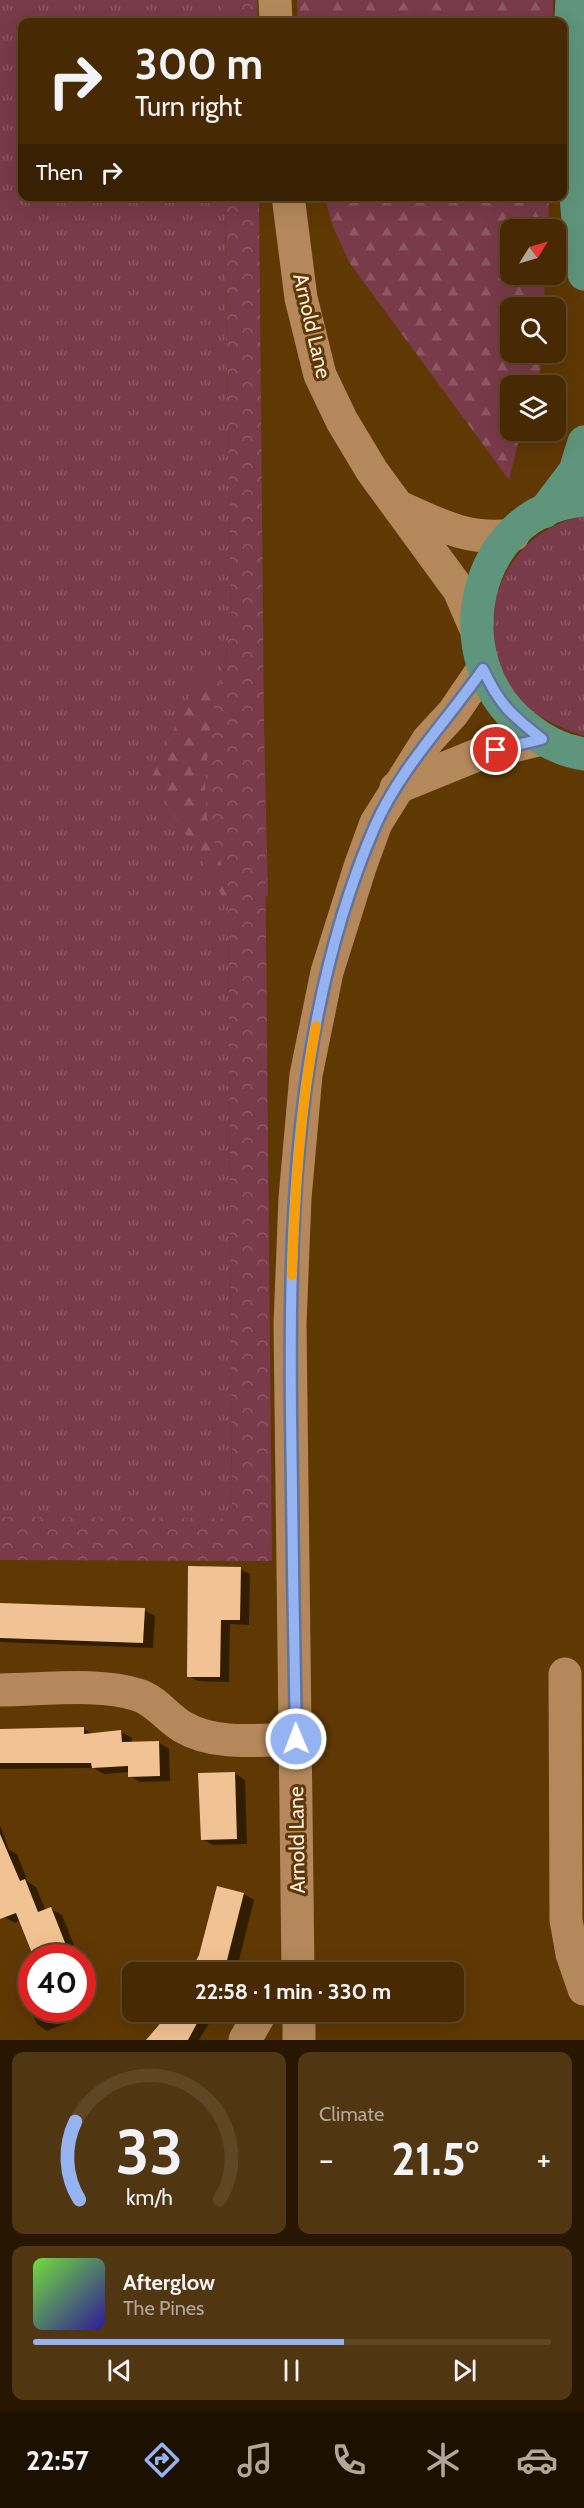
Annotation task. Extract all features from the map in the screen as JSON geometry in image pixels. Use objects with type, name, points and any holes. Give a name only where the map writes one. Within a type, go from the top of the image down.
[{"type":"main road","points":[[572,0],[570,32],[573,189],[584,273]]},
{"type":"main road","points":[[544,512],[575,471],[584,442]]},
{"type":"main road","points":[[583,756],[542,739],[510,715],[494,694],[483,669],[475,627],[477,606],[484,580],[497,554],[513,535],[544,512],[572,501],[584,500]]},
{"type":"street","points":[[275,0],[276,18]]},
{"type":"street","name":"Arnold Lane","points":[[289,201],[301,298],[320,375],[360,451],[453,580],[475,627]]},
{"type":"street","points":[[399,507],[454,532],[494,538],[513,535]]},
{"type":"street","name":"Arnold Lane","points":[[298,1962],[290,1324],[295,1198],[306,1075],[327,972],[376,823],[428,740],[453,713],[483,669]]},
{"type":"street","points":[[396,788],[477,755],[542,739]]},
{"type":"street","points":[[565,1674],[566,1920],[572,1954],[584,1989]]},
{"type":"street","points":[[0,1690],[108,1689],[139,1695],[159,1706],[181,1726],[206,1738],[296,1739]]},
{"type":"street","points":[[281,1962],[298,1918]]},
{"type":"street","points":[[245,2040],[255,2022]]},
{"type":"street","points":[[299,2022],[299,2040]]},
{"type":"green space","points":[[0,0],[223,0],[223,18],[18,18],[18,201],[225,201],[231,628],[209,734],[228,885],[232,1519],[0,1517]]},
{"type":"green space","points":[[223,0],[257,0],[258,18],[223,18]]},
{"type":"green space","points":[[297,0],[553,0],[553,18],[298,18]]},
{"type":"green space","points":[[225,201],[259,201],[272,1561],[0,1560],[0,1517],[232,1518],[228,885],[207,818],[205,786],[209,734],[231,628]]},
{"type":"green space","points":[[326,201],[549,201],[548,219],[500,219],[500,285],[545,285],[544,297],[500,297],[500,363],[541,363],[538,375],[500,375],[500,441],[519,441],[509,480],[349,262],[331,222]]},
{"type":"green space","points":[[584,516],[584,736],[540,716],[518,697],[502,671],[494,643],[493,615],[500,587],[512,563],[531,542],[555,526]]},
{"type":"green space","points":[[198,678],[263,681],[268,896],[222,896],[152,777]]},
{"type":"building","points":[[188,1566],[241,1567],[240,1620],[221,1620],[220,1677],[187,1677]]},
{"type":"building","points":[[0,1603],[145,1608],[143,1643],[0,1638]]},
{"type":"building","points":[[84,1727],[84,1734],[121,1730],[122,1742],[159,1741],[160,1776],[128,1777],[128,1766],[92,1768],[91,1763],[0,1763],[0,1729]]},
{"type":"building","points":[[235,1772],[237,1839],[201,1840],[198,1773]]},
{"type":"building","points":[[0,1834],[20,1881],[25,1879],[38,1912],[51,1907],[66,1944],[28,1944],[16,1913],[0,1919]]},
{"type":"building","points":[[217,1886],[244,1893],[227,1962],[195,1962]]},
{"type":"building","points":[[161,2022],[198,2022],[188,2040],[146,2040]]},
{"type":"slow traffic","points":[[292,1275],[295,1198],[306,1075],[316,1026]]},
{"type":"route","points":[[296,1739],[291,1523],[290,1324],[295,1198],[306,1075],[327,972],[376,823],[428,740],[453,713],[483,669],[494,694],[510,715],[542,739],[496,750]]}]
